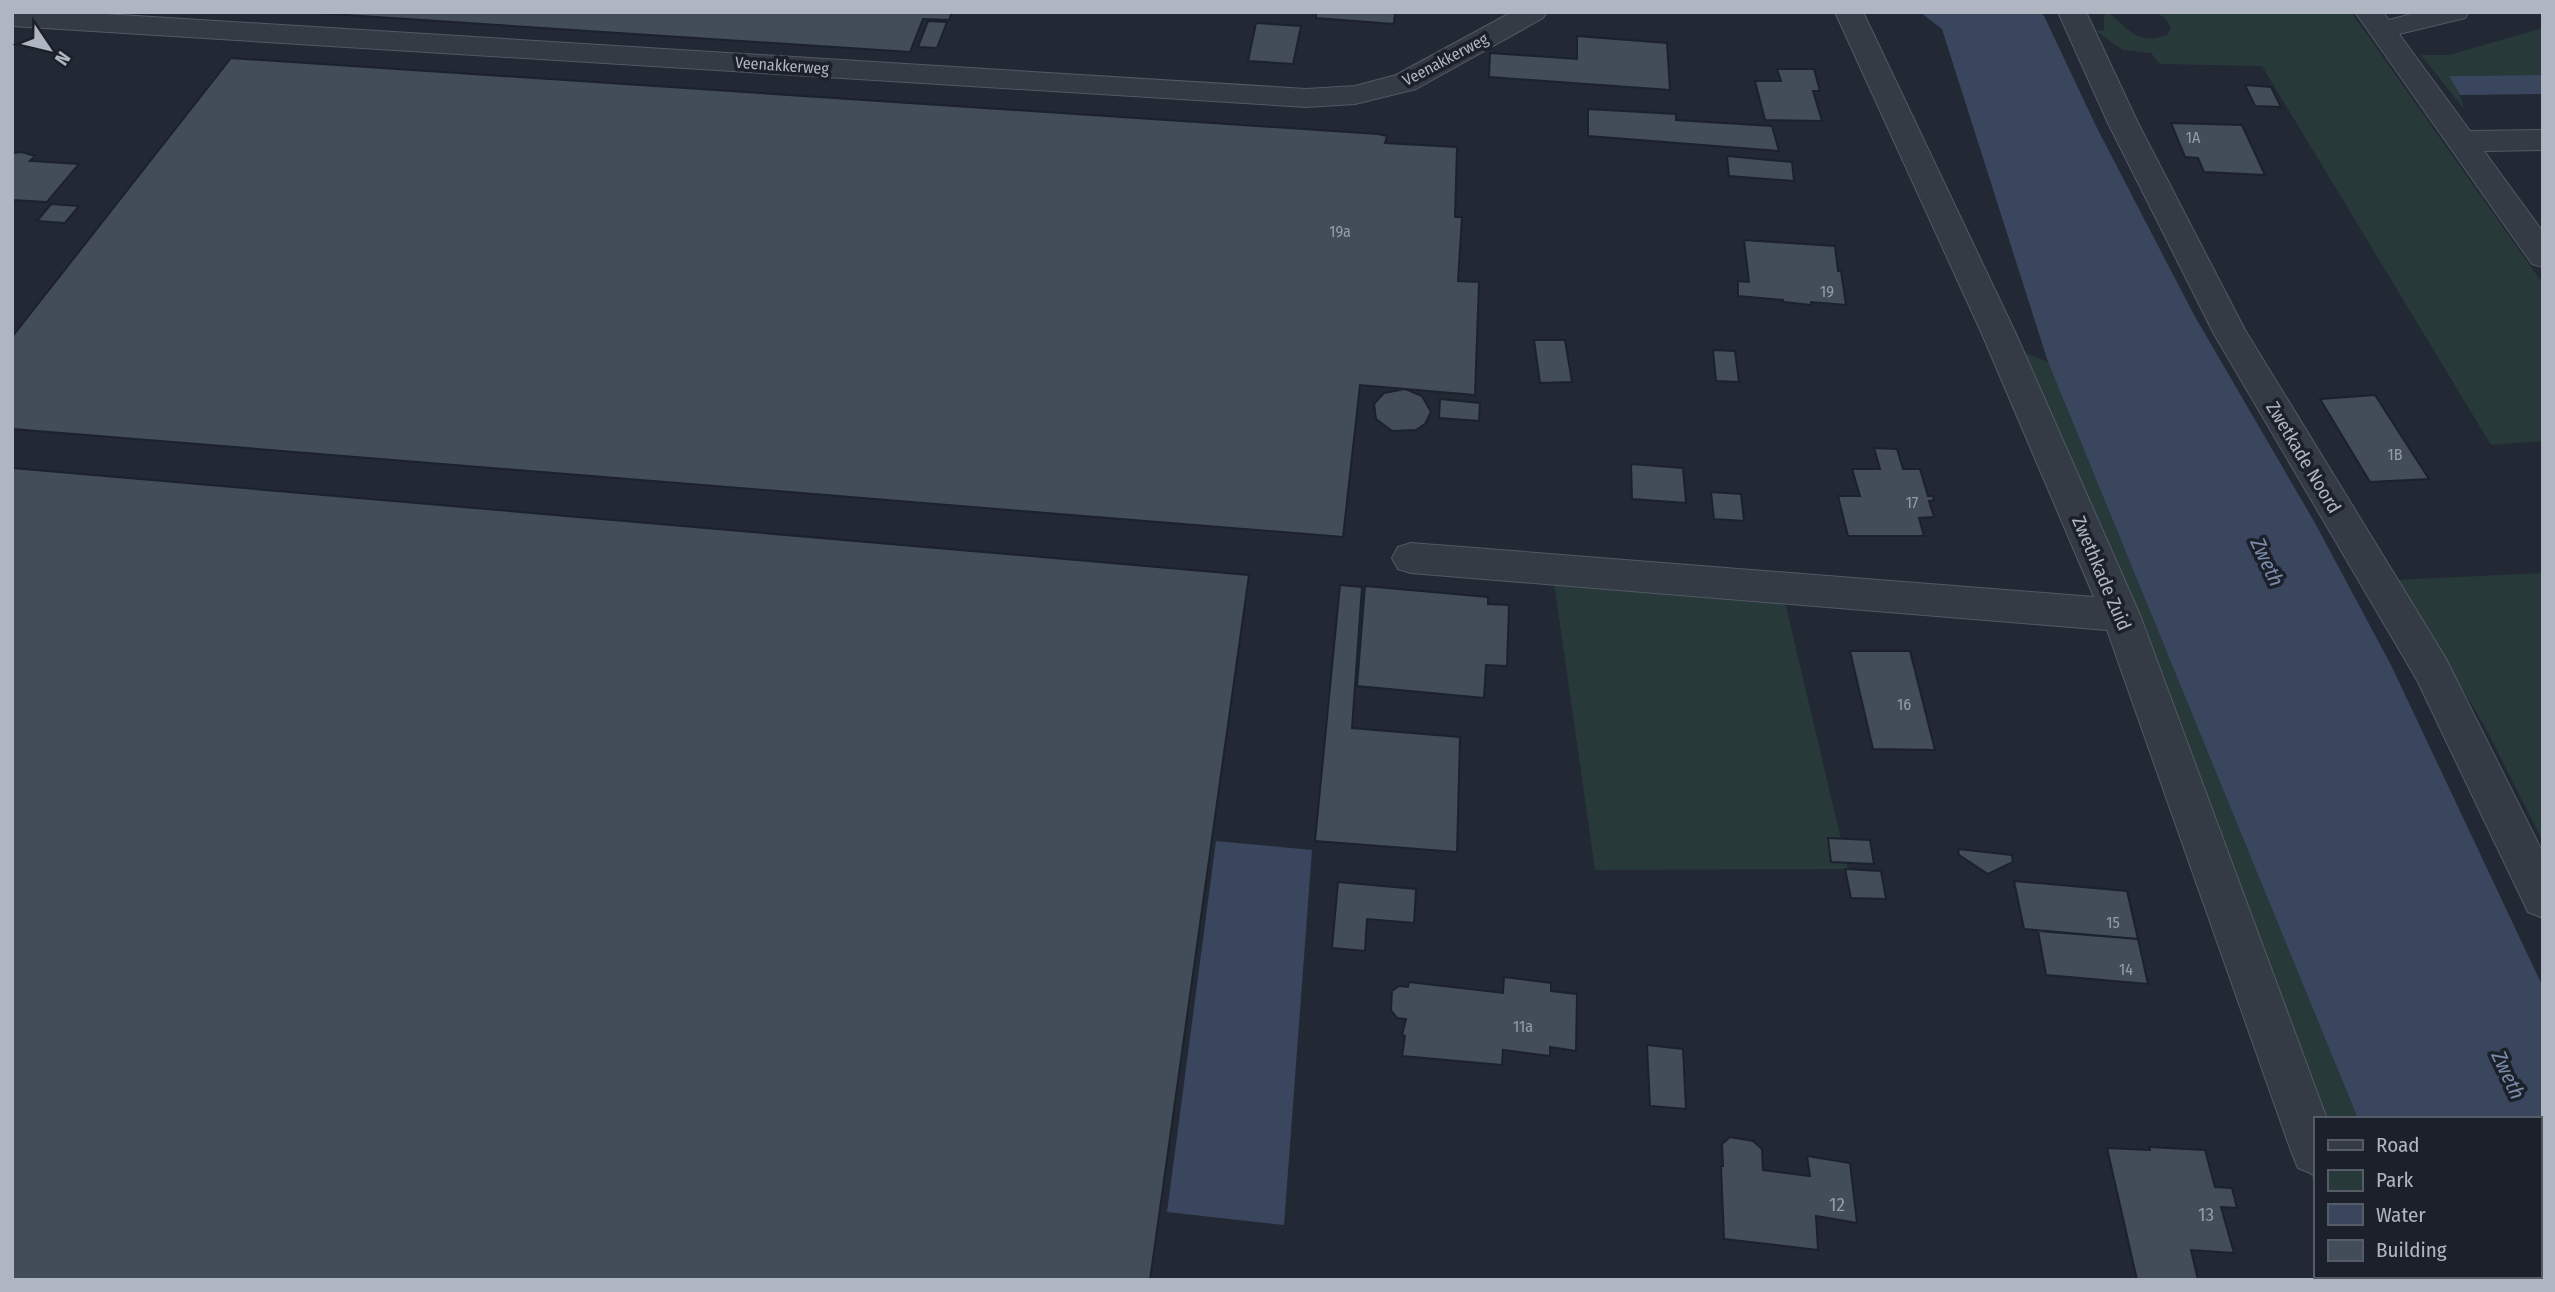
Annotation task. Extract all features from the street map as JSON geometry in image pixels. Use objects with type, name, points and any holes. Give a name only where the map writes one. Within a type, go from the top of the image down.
[{"type":"street","name":"Veenakkerweg","points":[[12,16],[1306,98],[1355,95],[1405,82],[1533,12]]},
{"type":"street","name":"Zwethkade Zuid","points":[[1849,12],[1999,334],[2121,615],[2314,1148]]},
{"type":"street","name":"Zwetkade Noord","points":[[2072,12],[2123,123],[2231,334],[2431,669],[2543,898]]},
{"type":"street","points":[[2455,12],[2376,21],[2543,256]]},
{"type":"street","points":[[2460,141],[2543,140]]},
{"type":"street","points":[[1411,558],[2121,615]]},
{"type":"green space","points":[[2107,12],[2134,34],[2156,38],[2167,35],[2171,28],[2165,18],[2155,12],[2351,12],[2543,284],[2543,441],[2491,445],[2262,66],[2160,64],[2151,53],[2123,50],[2096,31],[2104,30],[2104,16]]},
{"type":"green space","points":[[2543,28],[2543,75],[2449,76],[2460,95],[2464,109],[2421,55],[2449,55]]},
{"type":"green space","points":[[1996,342],[2048,362],[2357,1117],[2314,1117],[2314,1184],[2126,678]]},
{"type":"green space","points":[[2543,573],[2543,841],[2484,725],[2396,580]]},
{"type":"green space","points":[[1554,582],[1784,598],[1848,869],[1595,870]]},
{"type":"water","name":"Zweth","points":[[1920,12],[2041,12],[2097,128],[2194,315],[2315,523],[2391,665],[2543,987],[2543,1280],[2429,1280],[2541,1278],[2541,1117],[2357,1117],[2048,362],[1942,29]]},
{"type":"water","points":[[2543,75],[2543,94],[2460,95],[2449,76]]},
{"type":"water","points":[[1216,841],[1312,850],[1284,1225],[1167,1212]]},
{"type":"building","points":[[300,12],[952,12],[949,20],[923,19],[910,52]]},
{"type":"building","points":[[1316,12],[1395,12],[1394,24],[1316,18]]},
{"type":"building","points":[[928,21],[947,22],[937,48],[918,47]]},
{"type":"building","points":[[1256,23],[1301,26],[1293,64],[1248,61]]},
{"type":"building","points":[[1577,36],[1667,43],[1670,90],[1489,77],[1490,53],[1577,59]]},
{"type":"building","points":[[231,58],[1378,134],[1387,136],[1385,143],[1457,147],[1455,217],[1462,217],[1458,281],[1479,282],[1475,395],[1360,385],[1343,537],[12,429],[12,337]]},
{"type":"building","points":[[1777,69],[1814,69],[1820,91],[1813,91],[1822,121],[1765,120],[1755,81],[1781,81]]},
{"type":"building","points":[[2245,85],[2271,87],[2281,107],[2255,106]]},
{"type":"building","points":[[1588,109],[1676,114],[1676,120],[1772,126],[1779,151],[1588,136]]},
{"type":"building","points":[[2171,123],[2242,125],[2265,175],[2204,172],[2198,158],[2185,157]]},
{"type":"building","points":[[22,152],[35,156],[30,161],[79,164],[47,202],[12,200],[12,153]]},
{"type":"building","points":[[1727,156],[1792,162],[1794,181],[1729,176]]},
{"type":"building","points":[[51,204],[79,206],[65,223],[37,221]]},
{"type":"building","points":[[1744,240],[1835,246],[1846,305],[1811,302],[1811,305],[1738,296],[1738,281],[1749,282]]},
{"type":"building","points":[[1534,340],[1565,340],[1572,382],[1540,383]]},
{"type":"building","points":[[1713,350],[1735,351],[1739,382],[1716,381]]},
{"type":"building","points":[[1405,389],[1422,396],[1431,412],[1425,424],[1416,430],[1392,431],[1376,419],[1374,404],[1384,393]]},
{"type":"building","points":[[2375,395],[2429,479],[2370,482],[2320,399]]},
{"type":"building","points":[[1440,399],[1480,403],[1479,421],[1439,418]]},
{"type":"building","points":[[1874,448],[1897,449],[1903,469],[1920,469],[1928,496],[1933,496],[1934,500],[1929,501],[1934,517],[1919,518],[1924,536],[1848,536],[1838,496],[1860,496],[1852,469],[1880,469]]},
{"type":"building","points":[[1631,464],[1683,468],[1686,503],[1632,499]]},
{"type":"building","points":[[12,468],[1249,575],[1150,1280],[12,1280]]},
{"type":"building","points":[[1711,492],[1741,494],[1744,521],[1714,519]]},
{"type":"building","points":[[1340,585],[1362,587],[1352,728],[1460,737],[1457,852],[1315,841]]},
{"type":"building","points":[[1365,586],[1488,597],[1488,604],[1509,605],[1507,666],[1486,665],[1484,698],[1357,686]]},
{"type":"building","points":[[1850,651],[1910,651],[1935,750],[1873,749]]},
{"type":"building","points":[[1828,838],[1870,840],[1874,864],[1831,862]]},
{"type":"building","points":[[1958,849],[2012,855],[2013,862],[1988,874],[1959,855]]},
{"type":"building","points":[[1845,869],[1881,871],[1886,899],[1851,898]]},
{"type":"building","points":[[2014,881],[2127,891],[2138,939],[2024,929]]},
{"type":"building","points":[[1338,882],[1416,889],[1414,923],[1367,919],[1365,951],[1332,948]]},
{"type":"building","points":[[2038,931],[2138,939],[2148,984],[2046,975]]},
{"type":"building","points":[[1504,977],[1551,983],[1551,991],[1577,994],[1576,1051],[1550,1047],[1550,1056],[1503,1050],[1502,1065],[1402,1056],[1405,1036],[1402,1035],[1406,1019],[1397,1018],[1391,1010],[1392,991],[1399,986],[1408,987],[1409,982],[1503,993]]},
{"type":"building","points":[[1647,1045],[1683,1049],[1686,1109],[1650,1106]]},
{"type":"building","points":[[1730,1137],[1753,1141],[1762,1149],[1763,1170],[1810,1176],[1807,1156],[1850,1163],[1857,1223],[1816,1216],[1818,1250],[1724,1239],[1722,1144]]},
{"type":"building","points":[[2149,1147],[2205,1150],[2215,1187],[2232,1188],[2237,1208],[2221,1207],[2234,1253],[2191,1250],[2198,1280],[2137,1280],[2107,1148],[2150,1150]]}]
